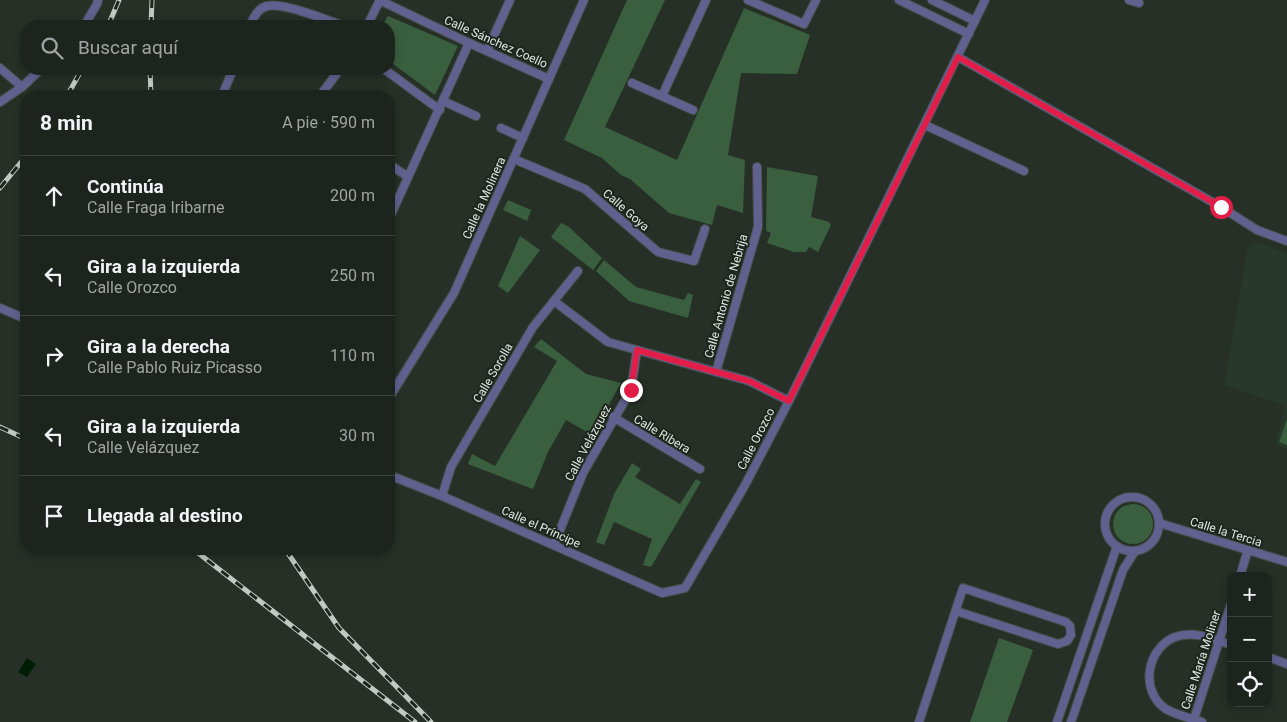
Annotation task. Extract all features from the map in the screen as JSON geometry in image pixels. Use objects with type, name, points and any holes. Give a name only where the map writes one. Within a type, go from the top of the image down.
[{"type":"street","points":[[88,20],[98,0]]},
{"type":"street","points":[[370,20],[379,0]]},
{"type":"street","name":"Calle Sánchez Coello","points":[[379,0],[469,43],[549,78]]},
{"type":"street","points":[[488,51],[510,0]]},
{"type":"street","name":"Calle la Molinera","points":[[395,388],[454,293],[584,0]]},
{"type":"street","points":[[662,96],[706,0]]},
{"type":"street","points":[[748,0],[804,24],[816,0]]},
{"type":"street","points":[[899,0],[969,34]]},
{"type":"street","points":[[932,0],[975,21]]},
{"type":"street","name":"Calle Orozco","points":[[685,588],[744,487],[789,401],[986,0]]},
{"type":"street","points":[[1129,0],[1139,3]]},
{"type":"street","points":[[252,20],[265,6],[280,5],[326,20]]},
{"type":"street","points":[[395,206],[469,43]]},
{"type":"street","points":[[958,57],[1221,207],[1257,230],[1287,241]]},
{"type":"street","points":[[0,68],[22,88]]},
{"type":"street","points":[[0,102],[22,88],[35,75]]},
{"type":"street","points":[[224,90],[231,75]]},
{"type":"street","points":[[324,90],[336,75]]},
{"type":"street","points":[[392,75],[440,110]]},
{"type":"street","points":[[632,83],[693,110]]},
{"type":"street","points":[[443,101],[476,116]]},
{"type":"street","points":[[925,125],[1024,171]]},
{"type":"street","points":[[502,128],[523,138]]},
{"type":"street","name":"Calle Goya","points":[[514,159],[585,189],[658,252],[694,261],[705,230]]},
{"type":"street","name":"Calle Antonio de Nebrija","points":[[716,372],[758,227],[757,167]]},
{"type":"street","points":[[395,168],[408,178]]},
{"type":"street","name":"Calle Sorolla","points":[[442,496],[451,467],[533,327],[578,271]]},
{"type":"street","points":[[554,301],[608,342],[749,381],[789,401]]},
{"type":"street","points":[[0,308],[20,316]]},
{"type":"street","name":"Calle Velázquez","points":[[554,545],[582,473],[613,417],[631,390],[637,350]]},
{"type":"street","name":"Calle Ribera","points":[[613,417],[700,469]]},
{"type":"street","name":"Calle el Príncipe","points":[[395,476],[662,593],[685,588]]},
{"type":"street","points":[[1127,498],[1142,499],[1154,509],[1159,523],[1152,542],[1142,549],[1135,551],[1117,546],[1111,541],[1105,527],[1108,511],[1120,500],[1127,498]]},
{"type":"street","name":"Calle la Tercia","points":[[1159,523],[1287,562]]},
{"type":"street","points":[[1057,722],[1117,546]]},
{"type":"street","points":[[1241,572],[1248,550]]},
{"type":"street","points":[[1071,722],[1123,570],[1135,551]]},
{"type":"street","points":[[919,722],[963,588],[1066,622],[1070,626],[1071,634],[1068,641],[1058,644],[956,611]]},
{"type":"street","name":"Calle María Moliner","points":[[1196,721],[1227,616]]},
{"type":"street","points":[[1196,721],[1165,708],[1156,699],[1150,684],[1150,667],[1155,653],[1166,642],[1176,636],[1189,634],[1204,636],[1227,644]]},
{"type":"street","points":[[1272,658],[1287,664]]},
{"type":"shaded area","points":[[627,0],[665,0],[605,127],[677,160],[744,8],[810,35],[797,74],[741,73],[728,155],[745,160],[743,213],[717,205],[712,225],[669,213],[630,179],[621,175],[602,158],[564,140]]},
{"type":"shaded area","points":[[388,16],[458,46],[435,95],[395,65],[395,20],[386,20]]},
{"type":"shaded area","points":[[767,167],[818,176],[811,217],[829,222],[831,225],[818,252],[809,247],[806,252],[794,252],[767,243],[771,233],[766,231]]},
{"type":"shaded area","points":[[508,200],[531,210],[527,221],[503,210]]},
{"type":"shaded area","points":[[561,223],[569,227],[602,258],[593,270],[551,237]]},
{"type":"shaded area","points":[[520,236],[540,250],[508,293],[498,286]]},
{"type":"shaded area","points":[[1258,242],[1287,253],[1287,449],[1275,445],[1285,406],[1224,385],[1248,247]]},
{"type":"shaded area","points":[[604,260],[636,287],[684,300],[688,293],[693,295],[688,318],[629,301],[596,271]]},
{"type":"shaded area","points":[[541,339],[586,374],[621,383],[592,435],[566,420],[548,452],[533,489],[468,464],[472,454],[495,466],[557,361],[534,347]]},
{"type":"shaded area","points":[[1287,419],[1287,445],[1279,442]]},
{"type":"shaded area","points":[[632,463],[641,469],[635,477],[680,504],[696,479],[701,482],[651,567],[643,565],[652,539],[614,522],[604,545],[596,542],[614,494]]},
{"type":"shaded area","points":[[1129,504],[1137,504],[1144,507],[1150,513],[1153,524],[1150,535],[1144,541],[1137,544],[1129,544],[1122,541],[1116,535],[1113,528],[1113,520],[1116,513],[1122,507]]},
{"type":"shaded area","points":[[999,638],[1033,650],[1007,722],[970,722]]},
{"type":"shaded area","points":[[27,658],[36,664],[27,677],[18,672]]},
{"type":"railway","points":[[111,20],[119,0]]},
{"type":"railway","points":[[151,20],[152,0]]},
{"type":"railway","points":[[70,90],[79,75]]},
{"type":"railway","points":[[150,75],[151,90]]},
{"type":"railway","points":[[0,188],[20,163]]},
{"type":"railway","points":[[0,427],[20,436]]},
{"type":"railway","points":[[201,555],[415,722]]},
{"type":"railway","points":[[289,555],[339,628],[431,722]]},
{"type":"route","points":[[631,390],[637,350],[749,381],[789,401],[958,57],[1221,207]]}]
